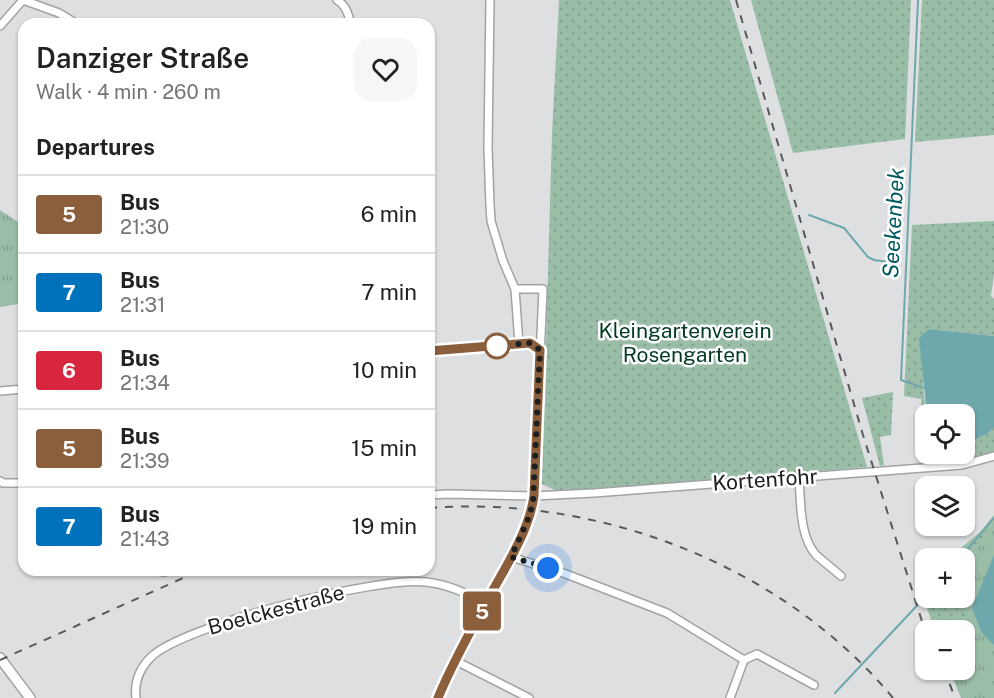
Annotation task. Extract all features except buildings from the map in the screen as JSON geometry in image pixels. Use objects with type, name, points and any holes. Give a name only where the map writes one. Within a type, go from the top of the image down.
[{"type":"main road","points":[[0,658],[30,698]]},
{"type":"street","points":[[0,26],[23,0],[67,18]]},
{"type":"street","points":[[337,0],[348,12],[350,18]]},
{"type":"street","points":[[490,0],[488,125],[491,221],[503,261],[515,289],[519,344]]},
{"type":"street","points":[[438,698],[511,557],[527,522],[534,496],[543,289],[515,289]]},
{"type":"street","points":[[435,351],[530,343],[540,350]]},
{"type":"street","points":[[0,391],[18,390]]},
{"type":"street","name":"Kortenfohr","points":[[435,495],[534,496],[962,465],[980,462],[994,456]]},
{"type":"street","points":[[799,477],[806,537],[814,553],[841,576]]},
{"type":"street","points":[[0,481],[18,483]]},
{"type":"street","points":[[511,557],[566,574],[667,613],[744,660]]},
{"type":"street","name":"Boelckestraße","points":[[136,698],[134,686],[138,673],[151,656],[163,647],[229,621],[289,604],[373,585],[424,581],[448,587],[485,604]]},
{"type":"street","points":[[730,698],[744,660],[758,654],[814,685]]},
{"type":"street","points":[[456,661],[529,698]]},
{"type":"green space","name":"Kleingartenverein Rosengarten","points":[[559,0],[730,0],[867,467],[561,493],[542,484],[552,134]]},
{"type":"green space","points":[[751,0],[911,0],[905,139],[793,153]]},
{"type":"green space","points":[[922,0],[994,0],[994,135],[915,142]]},
{"type":"green space","points":[[0,210],[18,222],[18,304],[0,307]]},
{"type":"green space","points":[[994,221],[994,274],[991,296],[994,299],[994,336],[929,329],[923,387],[926,404],[921,404],[921,399],[904,396],[912,225]]},
{"type":"green space","points":[[893,392],[891,435],[880,437],[884,465],[880,466],[862,398]]},
{"type":"green space","points":[[994,428],[994,453],[975,458],[975,440]]},
{"type":"green space","points":[[994,515],[975,553],[975,548],[961,548],[981,531]]},
{"type":"green space","points":[[994,519],[994,698],[961,698],[954,680],[975,680],[975,620],[953,620],[967,616],[965,608],[975,608],[975,553]]},
{"type":"green space","points":[[927,608],[965,608],[968,616],[954,620],[931,620]]},
{"type":"water","points":[[929,329],[994,336],[994,428],[985,435],[975,440],[975,404],[926,404],[919,338]]},
{"type":"water","points":[[994,555],[994,645],[981,632],[972,608],[975,608],[975,601]]},
{"type":"waterway","name":"Seekenbek","points":[[918,0],[901,380],[924,388]]},
{"type":"waterway","points":[[809,215],[844,228],[868,257],[896,263]]},
{"type":"waterway","name":"Seekenbek","points":[[968,548],[994,518]]},
{"type":"waterway","name":"Seekenbek","points":[[835,693],[915,608]]},
{"type":"railway","points":[[736,0],[863,435],[922,620]]},
{"type":"railway","points":[[435,508],[493,507],[558,514],[622,527],[684,548],[743,576],[798,610],[848,651],[893,698]]},
{"type":"railway","points":[[0,660],[188,576]]},
{"type":"railway","points":[[948,680],[955,698]]},
{"type":"bus line","name":"5","points":[[435,351],[530,343],[540,350],[534,496],[531,510],[520,540],[438,698]]},
{"type":"route","points":[[497,346],[530,343],[540,350],[534,496],[527,522],[511,557],[548,568]]}]
